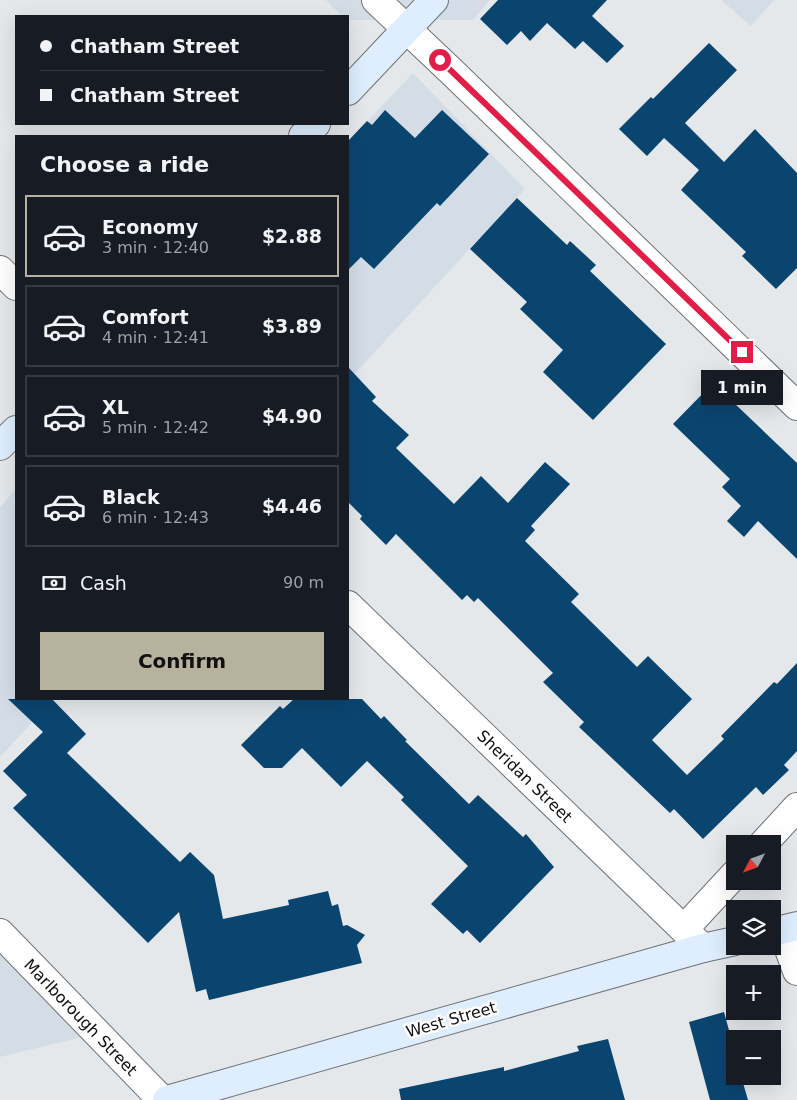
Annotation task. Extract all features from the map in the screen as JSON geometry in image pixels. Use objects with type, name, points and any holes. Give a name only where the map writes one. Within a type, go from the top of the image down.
[{"type":"main road","points":[[349,90],[434,0]]},
{"type":"main road","points":[[305,135],[315,125]]},
{"type":"main road","points":[[0,446],[15,431]]},
{"type":"main road","name":"West Street","points":[[168,1100],[726,942]]},
{"type":"street","points":[[376,0],[797,406]]},
{"type":"street","points":[[0,270],[15,285]]},
{"type":"street","name":"Sheridan Street","points":[[349,606],[703,948]]},
{"type":"street","points":[[771,835],[797,807]]},
{"type":"street","points":[[684,929],[726,884]]},
{"type":"street","points":[[784,930],[797,971]]},
{"type":"street","name":"Marlborough Street","points":[[0,933],[162,1100]]},
{"type":"shaded area","points":[[326,0],[490,0],[473,20],[349,20],[349,15],[341,15]]},
{"type":"shaded area","points":[[721,0],[774,0],[751,26]]},
{"type":"shaded area","points":[[413,73],[525,189],[349,380],[349,141]]},
{"type":"shaded area","points":[[15,490],[15,700],[53,700],[0,757],[0,507]]},
{"type":"shaded area","points":[[0,933],[102,1032],[0,1057]]},
{"type":"building","points":[[498,0],[607,0],[592,16],[624,46],[607,63],[583,41],[575,49],[547,23],[530,41],[521,31],[507,45],[480,19]]},
{"type":"building","points":[[709,43],[737,70],[685,123],[724,162],[755,129],[797,173],[797,268],[776,289],[742,256],[746,252],[681,190],[699,170],[664,138],[647,156],[619,129],[651,97],[653,99]]},
{"type":"building","points":[[385,110],[415,138],[442,110],[489,154],[440,206],[437,203],[374,269],[361,257],[349,269],[349,140],[367,121],[372,125]]},
{"type":"building","points":[[517,198],[567,245],[570,241],[596,265],[590,271],[666,344],[593,420],[543,372],[563,350],[520,309],[527,302],[470,249]]},
{"type":"building","points":[[349,368],[376,397],[372,401],[409,435],[396,448],[454,504],[481,476],[508,503],[545,462],[570,484],[531,526],[535,530],[525,541],[579,594],[571,602],[637,667],[648,656],[692,699],[652,740],[687,775],[724,739],[721,736],[774,682],[777,684],[797,663],[797,751],[784,765],[789,770],[763,795],[756,787],[703,839],[674,809],[670,813],[579,727],[584,722],[543,682],[553,673],[478,598],[474,602],[467,595],[462,600],[396,534],[386,545],[360,519],[362,516],[349,503]]},
{"type":"building","points":[[713,383],[797,463],[797,559],[758,521],[744,537],[727,521],[741,506],[722,487],[730,479],[673,424]]},
{"type":"building","points":[[8,699],[53,700],[86,734],[67,753],[180,862],[190,852],[214,875],[223,919],[289,905],[288,900],[328,891],[332,906],[338,904],[343,926],[347,925],[365,935],[357,945],[362,963],[209,1000],[206,989],[196,992],[179,912],[148,943],[13,808],[27,795],[3,771],[43,732]]},
{"type":"building","points":[[362,699],[381,719],[384,716],[407,740],[405,741],[469,804],[478,795],[523,837],[526,834],[554,867],[480,943],[467,930],[463,934],[431,904],[468,866],[401,800],[404,797],[367,761],[341,787],[302,748],[282,768],[264,768],[241,745],[280,706],[283,709],[293,700]]},
{"type":"building","points":[[724,1012],[729,1030],[726,1030],[726,1085],[744,1085],[748,1100],[710,1100],[689,1022]]},
{"type":"building","points":[[608,1039],[625,1100],[401,1100],[399,1089],[504,1067],[504,1071],[579,1051],[577,1046]]},
{"type":"route","points":[[440,60],[742,352]]}]
